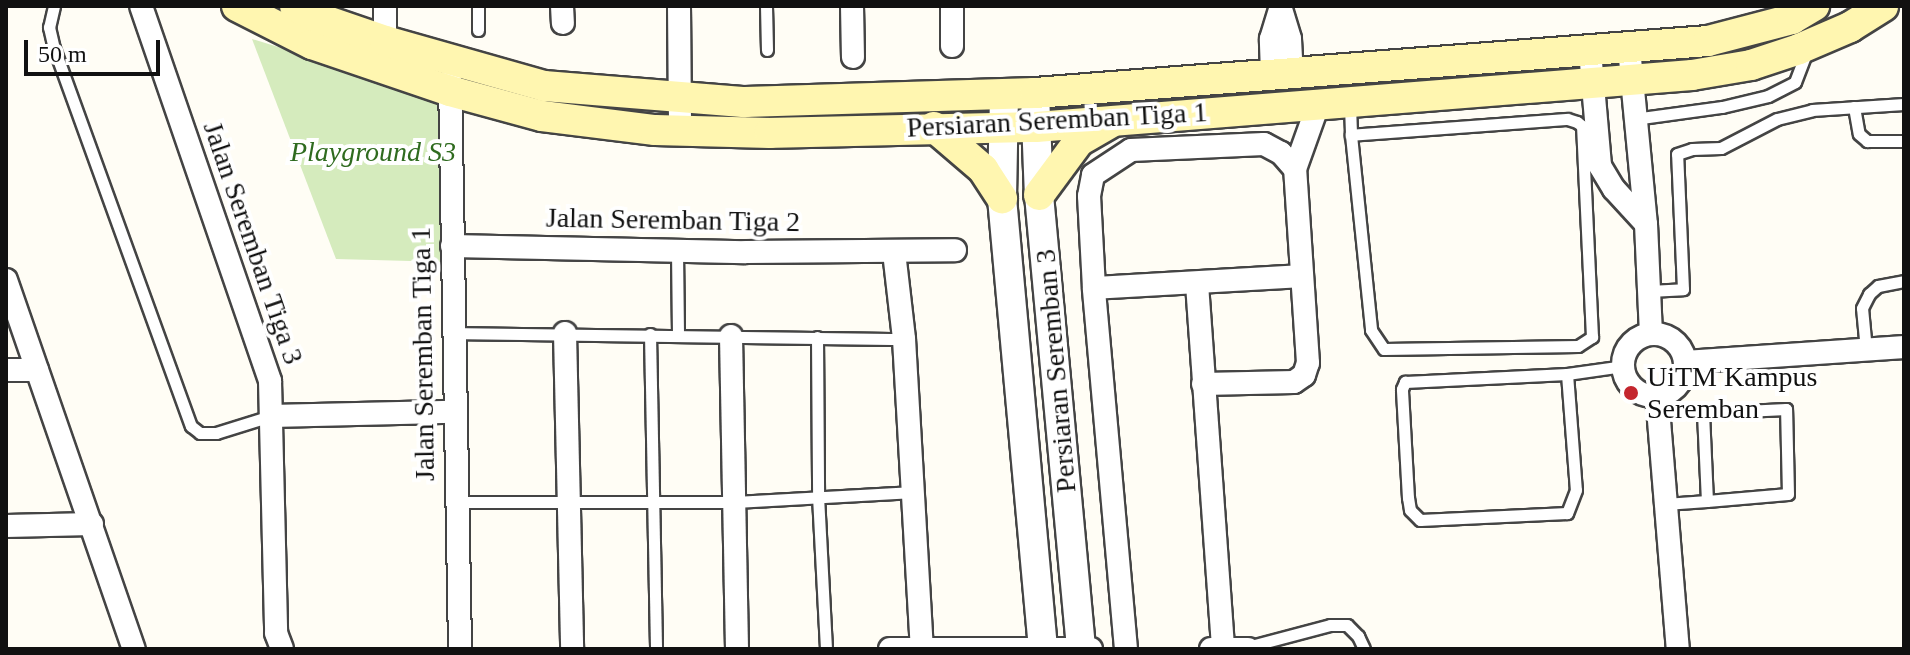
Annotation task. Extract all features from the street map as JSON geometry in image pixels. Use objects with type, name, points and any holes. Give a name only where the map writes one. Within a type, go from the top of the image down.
[{"type":"main road","name":"Persiaran Seremban Tiga 1","points":[[237,6],[312,44],[450,91],[542,116],[680,130],[770,133],[1036,127],[1319,102],[1630,82],[1751,65],[1850,27],[1883,6]]},
{"type":"main road","name":"Persiaran Seremban Tiga 1","points":[[295,6],[318,18],[385,41],[544,86],[745,102],[1035,93],[1708,41],[1792,19],[1814,6]]},
{"type":"main road","points":[[1039,195],[1079,141],[1115,120]]},
{"type":"main road","points":[[934,127],[983,169],[1002,198]]},
{"type":"street","name":"Jalan Seremban Tiga 3","points":[[141,6],[270,381],[276,633],[282,649]]},
{"type":"street","points":[[385,6],[385,41]]},
{"type":"street","points":[[679,6],[680,130]]},
{"type":"street","points":[[852,6],[853,57]]},
{"type":"street","points":[[952,6],[952,46]]},
{"type":"street","points":[[1281,8],[1271,39],[1282,73]]},
{"type":"street","points":[[1629,48],[1646,224],[1651,334]]},
{"type":"street","points":[[1590,51],[1600,166],[1614,189],[1646,224]]},
{"type":"street","name":"Jalan Seremban Tiga 1","points":[[450,59],[453,412],[460,649]]},
{"type":"street","name":"Persiaran Seremban 3","points":[[1035,93],[1039,195],[1085,649]]},
{"type":"street","name":"Persiaran Seremban 3","points":[[1004,94],[1002,198],[1042,648]]},
{"type":"street","points":[[1203,384],[1294,382],[1304,375],[1308,363],[1295,169],[1319,102]]},
{"type":"street","points":[[1126,649],[1094,288],[1089,196],[1093,175],[1108,162],[1131,150],[1264,144],[1281,153],[1295,169]]},
{"type":"street","name":"Jalan Seremban Tiga 2","points":[[452,246],[677,251],[955,250]]},
{"type":"street","points":[[894,252],[915,492],[922,647]]},
{"type":"street","points":[[1094,288],[1301,276]]},
{"type":"street","points":[[6,280],[134,649]]},
{"type":"street","points":[[1197,284],[1223,648]]},
{"type":"street","points":[[565,333],[566,502],[572,649]]},
{"type":"street","points":[[1651,334],[1670,338],[1683,352],[1685,362],[1681,381],[1675,388],[1657,396],[1636,390],[1629,383],[1624,366],[1632,344],[1651,334]]},
{"type":"street","points":[[731,336],[737,649]]},
{"type":"street","points":[[1685,362],[1904,347]]},
{"type":"street","points":[[6,370],[37,370]]},
{"type":"street","points":[[1657,396],[1678,649]]},
{"type":"street","points":[[271,416],[453,412]]},
{"type":"street","points":[[6,526],[92,524]]},
{"type":"street","points":[[1209,649],[1248,648]]},
{"type":"street","points":[[890,649],[1085,649]]},
{"type":"lane","points":[[54,6],[49,27],[54,48],[191,426],[200,433],[216,433],[271,416]]},
{"type":"lane","points":[[478,6],[478,30]]},
{"type":"lane","points":[[766,6],[767,50]]},
{"type":"lane","points":[[1634,119],[1722,107],[1768,96],[1795,82],[1809,45]]},
{"type":"lane","points":[[1350,100],[1351,135],[1371,330],[1384,349],[1578,346],[1592,337],[1582,126],[1567,119],[1351,135]]},
{"type":"lane","points":[[1649,291],[1683,289],[1677,154],[1692,149],[1721,148],[1777,119],[1812,110],[1904,104]]},
{"type":"lane","points":[[1854,107],[1859,134],[1867,141],[1904,141]]},
{"type":"lane","points":[[677,251],[678,335]]},
{"type":"lane","points":[[1866,350],[1862,308],[1869,294],[1878,286],[1904,281]]},
{"type":"lane","points":[[453,333],[904,339]]},
{"type":"lane","points":[[650,334],[656,649]]},
{"type":"lane","points":[[817,337],[818,496],[826,649]]},
{"type":"lane","points":[[1567,374],[1576,490],[1567,513],[1420,520],[1410,510],[1402,389],[1405,382],[1567,374],[1624,366]]},
{"type":"lane","points":[[1665,504],[1707,501],[1788,494],[1786,409],[1703,413],[1707,501]]},
{"type":"lane","points":[[455,502],[651,504],[915,492]]},
{"type":"lane","points":[[1248,648],[1330,625],[1347,625],[1358,636],[1364,649]]},
{"type":"green space","name":"Playground S3","points":[[252,39],[443,98],[448,262],[336,259]]},
{"type":"place","name":"UiTM Kampus Seremban","points":[[1631,393]]}]
